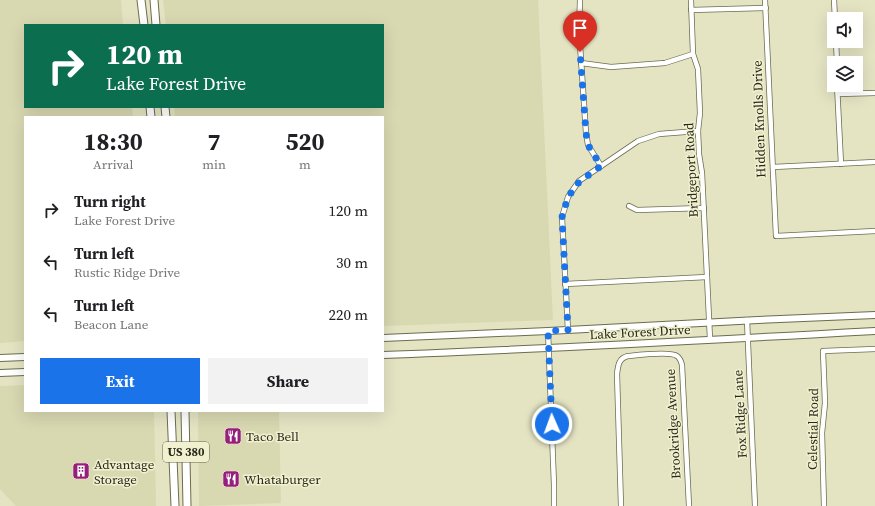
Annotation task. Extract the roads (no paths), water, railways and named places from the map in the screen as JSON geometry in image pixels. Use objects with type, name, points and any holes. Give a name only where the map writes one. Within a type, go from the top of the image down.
[{"type":"highway","points":[[141,0],[144,24]]},
{"type":"highway","points":[[154,0],[156,24]]},
{"type":"highway","name":"US 380","points":[[172,412],[175,506]]},
{"type":"highway","name":"US 380","points":[[184,412],[187,506]]},
{"type":"highway","points":[[174,494],[187,494]]},
{"type":"main road","name":"Lake Forest Drive","points":[[384,338],[875,315]]},
{"type":"main road","name":"Lake Forest Drive","points":[[384,355],[875,332]]},
{"type":"main road","points":[[0,358],[24,357]]},
{"type":"main road","points":[[0,373],[24,372]]},
{"type":"street","points":[[580,0],[579,30],[586,133],[588,145],[601,166]]},
{"type":"street","name":"Bridgeport Road","points":[[691,0],[693,54],[698,69],[700,113],[698,131],[699,154],[702,173],[710,339]]},
{"type":"street","name":"Hidden Knolls Drive","points":[[765,0],[776,236],[875,231]]},
{"type":"street","points":[[834,0],[835,12]]},
{"type":"street","points":[[692,10],[766,8]]},
{"type":"street","points":[[581,63],[611,67],[665,63],[693,54]]},
{"type":"street","points":[[841,164],[838,94],[875,93]]},
{"type":"street","points":[[568,330],[562,217],[568,197],[579,182],[638,141],[659,134],[698,131]]},
{"type":"street","points":[[773,167],[875,162]]},
{"type":"street","points":[[629,206],[637,210],[704,208]]},
{"type":"street","points":[[565,284],[707,277]]},
{"type":"street","name":"Fox Ridge Lane","points":[[747,320],[755,506]]},
{"type":"street","points":[[548,331],[554,506]]},
{"type":"street","name":"Celestial Road","points":[[824,506],[822,433],[825,402],[823,351],[875,349]]},
{"type":"street","name":"Brookridge Avenue","points":[[621,506],[617,374],[619,363],[623,357],[673,354],[680,360],[682,365],[689,506]]},
{"type":"place","name":"Taco Bell","points":[[233,436]]},
{"type":"place","name":"Advantage Storage","points":[[81,471]]},
{"type":"place","name":"Whataburger","points":[[231,479]]}]
